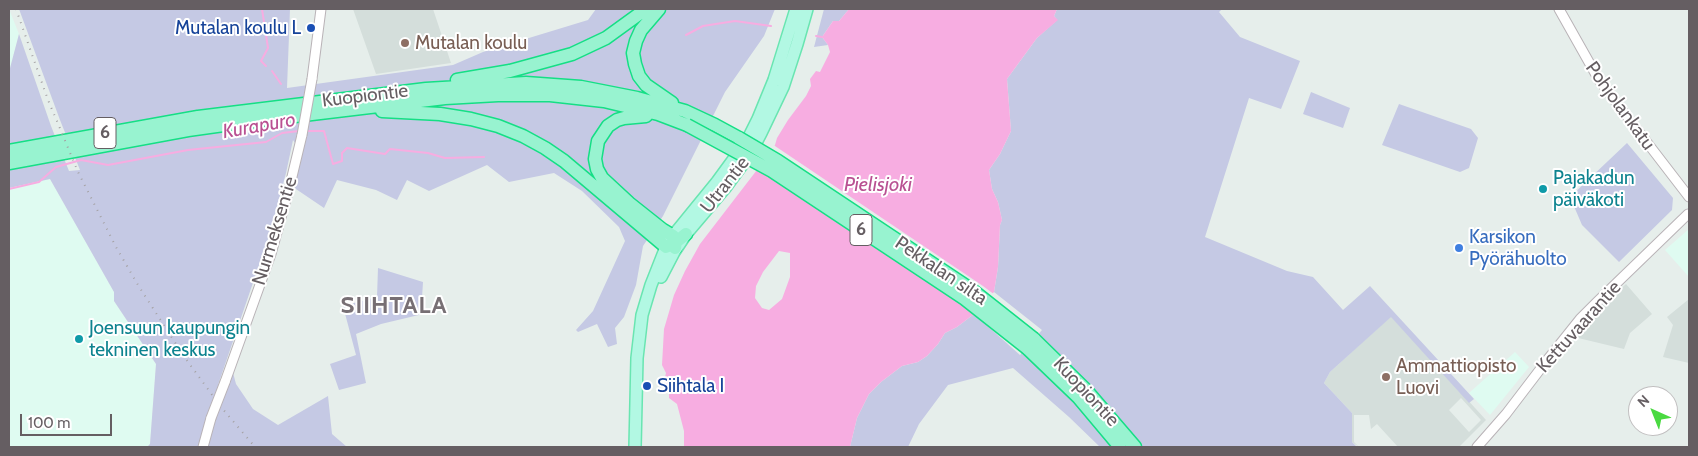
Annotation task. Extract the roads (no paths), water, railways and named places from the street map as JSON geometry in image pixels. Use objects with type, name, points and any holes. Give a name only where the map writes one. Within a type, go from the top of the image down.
[{"type":"highway","points":[[426,89],[444,82],[510,71],[572,54],[606,38],[646,9]]},
{"type":"highway","points":[[659,9],[641,30],[636,41],[633,53],[635,64],[639,76],[646,85],[688,117]]},
{"type":"highway","name":"Kuopiontie","points":[[9,151],[198,117],[426,89],[496,84],[555,84],[608,91],[688,117]]},
{"type":"highway","name":"Kuopiontie","points":[[9,163],[198,128],[445,98],[523,94],[550,95],[604,101],[658,114],[688,117]]},
{"type":"highway","points":[[329,112],[364,110],[440,114],[498,126],[545,148],[672,245]]},
{"type":"highway","points":[[658,114],[632,116],[617,120],[602,134],[595,150],[595,159],[597,169],[602,178],[614,191],[663,230],[672,245]]},
{"type":"highway","name":"Pekkalan silta","points":[[688,117],[715,125],[778,161],[972,290],[1030,343]]},
{"type":"highway","points":[[672,245],[686,234]]},
{"type":"highway","name":"Kuopiontie","points":[[1030,343],[1120,447]]},
{"type":"highway","name":"Kuopiontie","points":[[1030,343],[1086,390],[1135,447]]},
{"type":"main road","name":"Utrantie","points":[[635,447],[637,358],[642,315],[651,285],[672,245],[747,141],[774,80],[796,9]]},
{"type":"main road","name":"Utrantie","points":[[686,234],[745,161],[761,133],[783,87],[806,9]]},
{"type":"street","name":"Nurmeksentie","points":[[203,447],[211,418],[272,254],[302,135],[312,79],[321,9]]},
{"type":"street","name":"Pohjolankatu","points":[[1559,9],[1576,43],[1602,85],[1689,199]]},
{"type":"street","points":[[1689,199],[1686,206],[1689,214]]},
{"type":"street","name":"Kettuvaarantie","points":[[1478,447],[1580,320],[1689,214]]},
{"type":"water","name":"Pielisjoki","points":[[849,9],[1057,9],[1054,16],[1058,20],[1037,38],[1007,79],[1011,131],[1000,154],[989,170],[992,189],[998,202],[1002,220],[994,292],[974,314],[957,327],[945,333],[927,356],[918,362],[902,366],[869,394],[857,418],[850,447],[684,447],[684,431],[677,404],[669,398],[669,387],[664,381],[666,373],[662,365],[664,329],[674,295],[700,244],[760,166],[775,145],[788,120],[806,96],[811,86],[810,79],[816,71],[820,72],[830,52],[828,45],[822,37],[833,21],[839,21]],"holes":[[[779,251],[790,253],[790,277],[782,299],[769,310],[762,308],[755,298],[756,286],[763,272]]]},
{"type":"waterway","name":"Kurapuro","points":[[262,9],[268,48],[261,61],[266,66]]},
{"type":"waterway","points":[[686,35],[703,26],[735,21],[771,26]]},
{"type":"waterway","points":[[816,36],[822,37]]},
{"type":"waterway","points":[[272,71],[281,84]]},
{"type":"waterway","name":"Kurapuro","points":[[9,189],[39,182],[56,167],[81,160],[108,165],[188,150],[266,142],[282,133],[299,131]]},
{"type":"waterway","name":"Kurapuro","points":[[306,131],[324,131],[333,164],[342,161],[342,153],[347,148],[385,154],[390,149],[428,153],[445,158],[484,157]]},
{"type":"railway","points":[[16,9],[48,100],[78,172],[116,247],[183,355],[221,407],[255,447]]},
{"type":"place","name":"Mutalan koulu L","points":[[311,28]]},
{"type":"place","name":"Mutalan koulu","points":[[405,43]]},
{"type":"place","name":"Pajakadun päiväkoti","points":[[1543,189]]},
{"type":"place","name":"Karsikon Pyörähuolto","points":[[1459,248]]},
{"type":"place","name":"Joensuun kaupungin tekninen keskus","points":[[79,339]]},
{"type":"place","name":"Ammattiopisto Luovi","points":[[1386,377]]},
{"type":"place","name":"Siihtala I","points":[[647,386]]},
{"type":"district","name":"SIIHTALA","points":[[394,306]]}]
